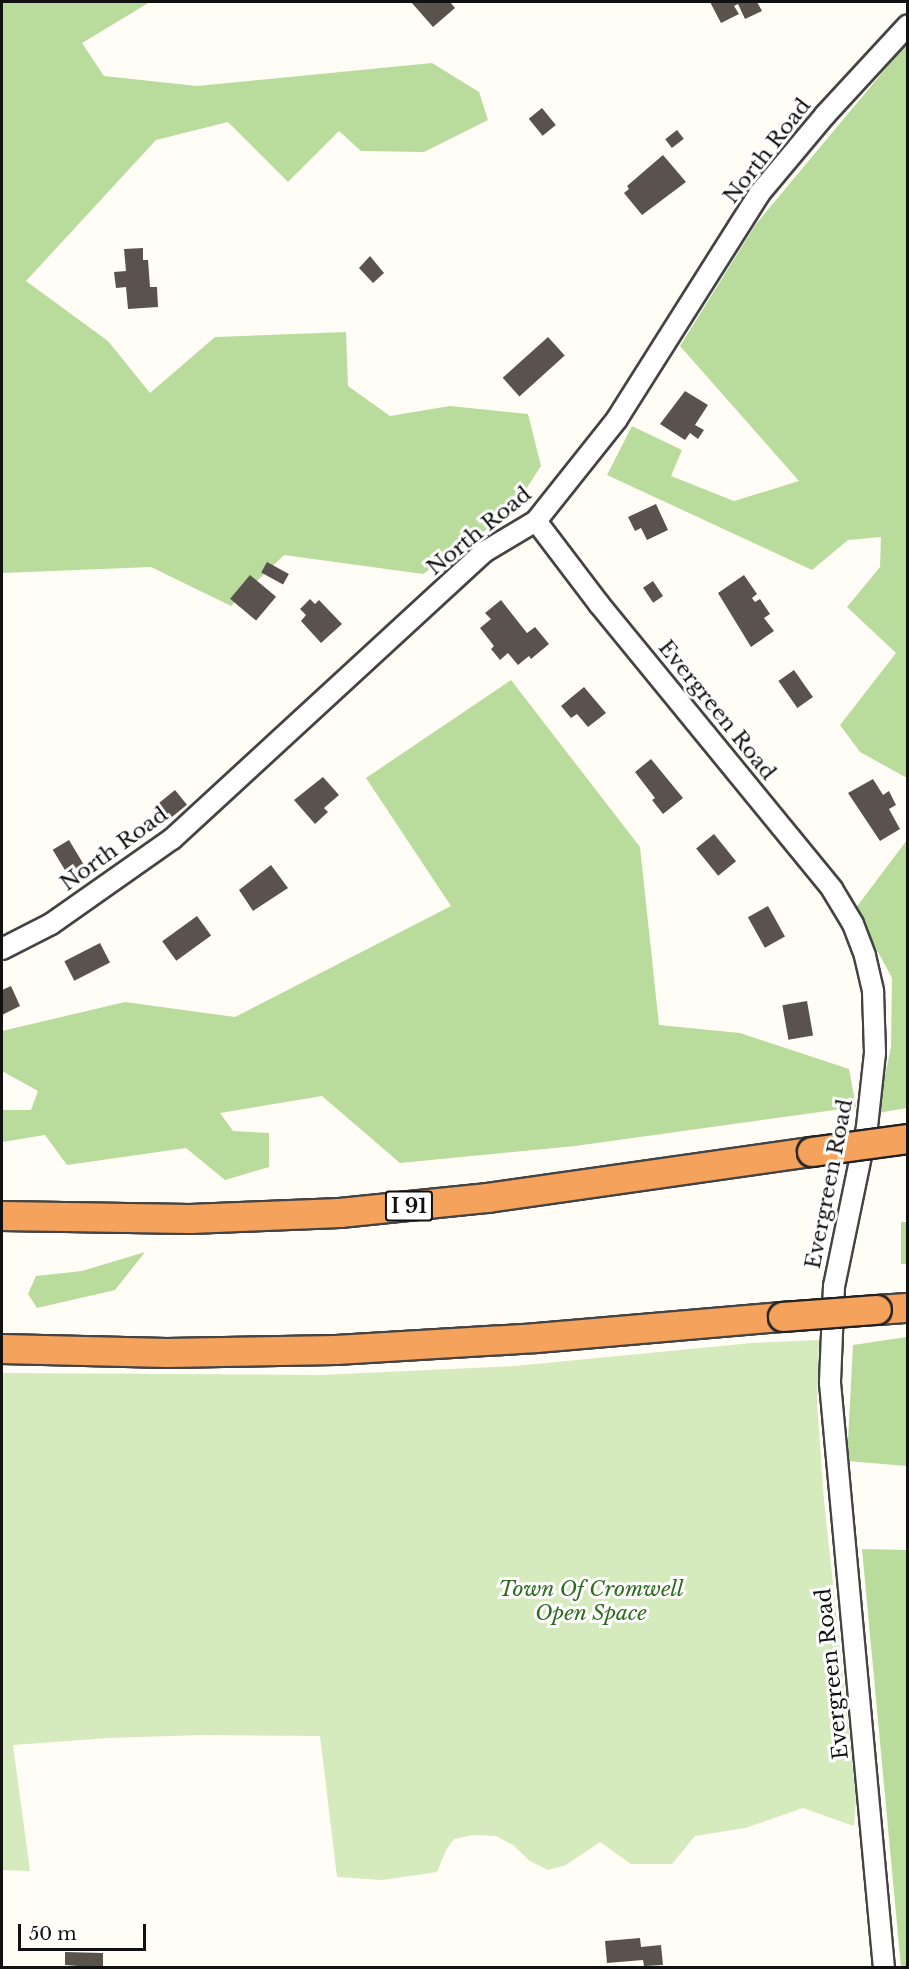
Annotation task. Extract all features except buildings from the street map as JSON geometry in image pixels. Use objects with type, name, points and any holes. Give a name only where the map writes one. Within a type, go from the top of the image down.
[{"type":"highway","name":"I 91","points":[[2,1216],[190,1219],[340,1212],[488,1198],[908,1139]]},
{"type":"highway","points":[[2,1349],[167,1353],[336,1350],[513,1340],[908,1308]]},
{"type":"street","name":"North Road","points":[[2,949],[51,924],[172,839],[484,552],[536,521],[618,418],[759,194],[825,115],[908,25]]},
{"type":"street","name":"Evergreen Road","points":[[536,521],[599,604],[832,889],[853,924],[866,956],[875,1014],[875,1053],[866,1135],[835,1278],[831,1324],[830,1383],[884,1968]]},
{"type":"green space","points":[[2,2],[150,2],[82,43],[104,76],[197,86],[432,63],[479,92],[488,120],[424,152],[361,151],[339,131],[288,182],[228,122],[156,140],[26,281],[108,341],[150,393],[215,337],[346,332],[348,386],[390,416],[450,406],[528,414],[541,466],[510,514],[423,574],[284,555],[231,606],[151,567],[2,573]]},
{"type":"green space","points":[[907,43],[907,778],[860,752],[840,725],[896,653],[847,607],[880,567],[881,537],[848,540],[812,570],[607,475],[632,426],[682,450],[671,476],[734,501],[799,481],[680,346],[756,224]]},
{"type":"green space","points":[[511,680],[640,847],[659,1025],[740,1033],[849,1069],[856,1107],[575,1146],[400,1163],[322,1096],[220,1113],[233,1131],[269,1133],[269,1167],[225,1180],[186,1148],[67,1165],[45,1135],[2,1142],[2,1110],[31,1110],[38,1091],[2,1071],[2,1031],[125,1002],[235,1017],[451,906],[366,778]]},
{"type":"green space","points":[[907,840],[907,1108],[877,1113],[891,1047],[892,978],[855,909]]},
{"type":"green space","points":[[901,1222],[907,1222],[907,1264],[901,1264]]},
{"type":"green space","points":[[145,1252],[115,1290],[37,1308],[28,1294],[36,1276],[82,1271]]},
{"type":"green space","points":[[907,1337],[907,1466],[847,1461],[853,1345]]},
{"type":"green space","name":"Town Of Cromwell Open Space","points":[[819,1340],[817,1402],[824,1500],[856,1799],[854,1826],[803,1808],[745,1828],[695,1836],[672,1864],[631,1864],[600,1842],[566,1865],[548,1870],[530,1861],[513,1845],[496,1836],[473,1835],[454,1839],[446,1850],[437,1872],[382,1880],[337,1877],[320,1736],[202,1735],[108,1738],[13,1745],[30,1871],[2,1870],[2,1373],[321,1375],[515,1366],[752,1343]]},
{"type":"green space","points":[[862,1549],[907,1550],[907,1967],[901,1967]]}]
